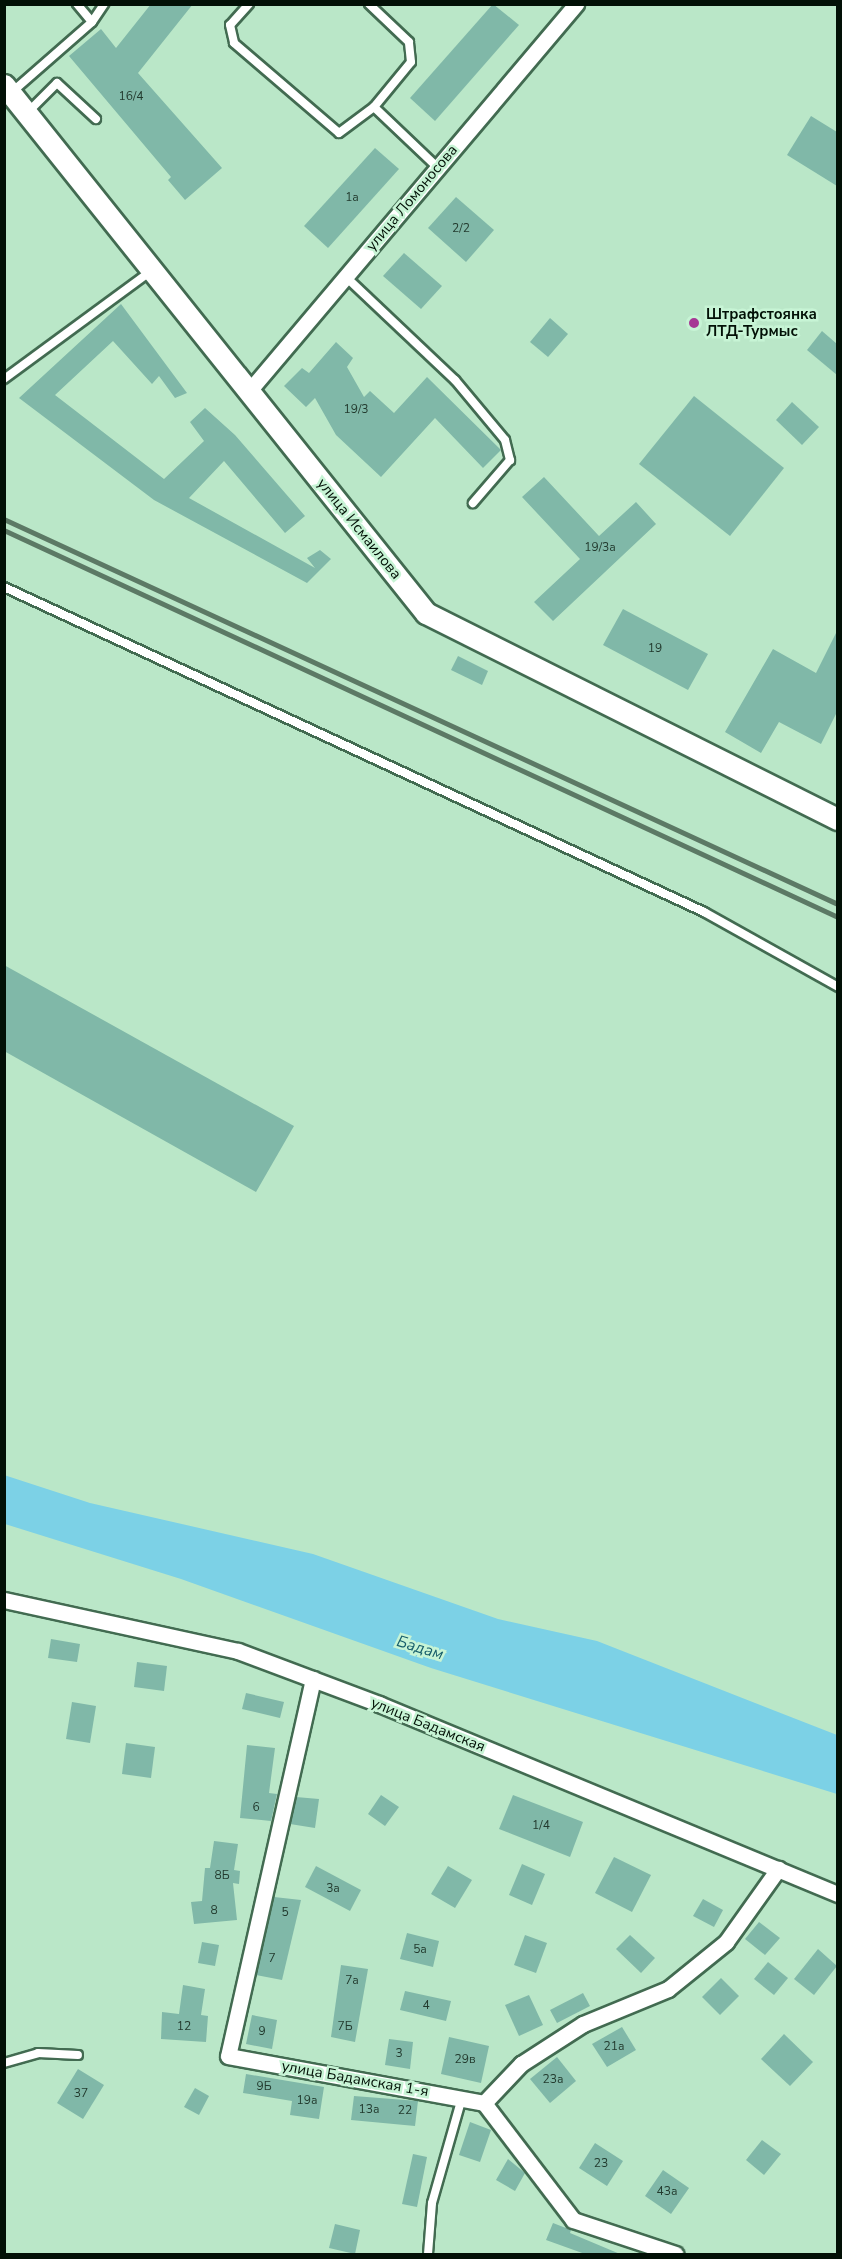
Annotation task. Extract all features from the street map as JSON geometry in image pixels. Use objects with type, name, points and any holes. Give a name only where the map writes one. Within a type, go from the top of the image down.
[{"type":"main road","name":"улица Исмаилова","points":[[8,89],[426,613],[837,819]]},
{"type":"street","name":"улица Ломоносова","points":[[249,391],[576,4]]},
{"type":"street","name":"улица Бадамская","points":[[4,1600],[238,1651],[313,1679],[837,1894]]},
{"type":"street","name":"улица Бадамская 1-я","points":[[313,1679],[228,2056],[484,2103]]},
{"type":"street","points":[[675,2254],[573,2220],[484,2103],[521,2064],[583,2024],[668,1989],[726,1942],[778,1869]]},
{"type":"lane","points":[[77,4],[92,22]]},
{"type":"lane","points":[[8,89],[92,22],[104,4]]},
{"type":"lane","points":[[249,4],[230,25],[234,43],[339,133],[374,107],[411,62],[409,42],[369,4]]},
{"type":"lane","points":[[27,113],[57,83],[96,120]]},
{"type":"lane","points":[[374,107],[438,168]]},
{"type":"lane","points":[[4,379],[152,270]]},
{"type":"lane","points":[[346,277],[455,380],[505,440],[510,460],[473,503]]},
{"type":"lane","points":[[4,587],[704,912],[837,987]]},
{"type":"lane","points":[[4,2063],[38,2052],[78,2055]]},
{"type":"lane","points":[[428,2254],[432,2202],[462,2098]]},
{"type":"water","name":"Бадам","points":[[4,1475],[90,1503],[313,1554],[498,1619],[597,1641],[837,1735],[837,1794],[431,1668],[181,1579],[5,1524]]},
{"type":"building","points":[[151,4],[193,4],[138,73],[222,168],[185,200],[168,180],[171,177],[69,56],[101,29],[116,48]]},
{"type":"building","points":[[493,4],[519,25],[435,121],[410,98]]},
{"type":"building","points":[[811,116],[837,132],[837,186],[787,155]]},
{"type":"building","points":[[375,148],[399,169],[328,248],[304,226]]},
{"type":"building","points":[[456,197],[494,230],[466,262],[428,228]]},
{"type":"building","points":[[404,253],[442,286],[421,309],[383,276]]},
{"type":"building","points":[[121,304],[187,393],[175,398],[159,376],[152,384],[113,341],[55,395],[164,479],[204,441],[190,422],[205,408],[235,435],[305,516],[285,533],[224,461],[189,498],[315,568],[307,558],[320,550],[331,559],[307,583],[154,500],[19,398]]},
{"type":"building","points":[[550,318],[568,334],[548,357],[530,342]]},
{"type":"building","points":[[822,331],[837,344],[837,375],[807,350]]},
{"type":"building","points":[[336,342],[353,358],[347,367],[364,397],[370,391],[394,413],[427,377],[501,450],[483,468],[435,418],[381,477],[336,435],[315,398],[306,407],[284,386],[302,368],[309,373]]},
{"type":"building","points":[[694,396],[784,468],[730,536],[639,464]]},
{"type":"building","points":[[792,402],[819,427],[802,445],[776,420]]},
{"type":"building","points":[[544,477],[599,536],[636,502],[656,524],[553,621],[534,602],[580,559],[522,497]]},
{"type":"building","points":[[623,609],[708,654],[688,690],[603,645]]},
{"type":"building","points":[[837,631],[837,712],[821,744],[779,722],[761,753],[725,732],[773,649],[816,673]]},
{"type":"building","points":[[458,656],[488,671],[482,685],[451,670]]},
{"type":"building","points":[[4,965],[294,1126],[256,1192],[4,1051]]},
{"type":"building","points":[[51,1639],[80,1644],[77,1662],[48,1658]]},
{"type":"building","points":[[137,1662],[167,1666],[164,1691],[134,1687]]},
{"type":"building","points":[[246,1693],[284,1702],[280,1718],[242,1709]]},
{"type":"building","points":[[72,1702],[96,1706],[90,1743],[66,1739]]},
{"type":"building","points":[[126,1743],[155,1747],[151,1778],[122,1774]]},
{"type":"building","points":[[247,1745],[275,1748],[269,1793],[277,1794],[271,1821],[240,1818]]},
{"type":"building","points":[[381,1795],[399,1807],[385,1826],[368,1814]]},
{"type":"building","points":[[513,1795],[583,1822],[570,1857],[499,1829]]},
{"type":"building","points":[[296,1797],[319,1799],[315,1828],[290,1824]]},
{"type":"building","points":[[214,1841],[238,1844],[234,1870],[240,1871],[239,1884],[233,1883],[237,1920],[194,1924],[191,1902],[202,1901],[205,1868],[210,1868]]},
{"type":"building","points":[[614,1857],[651,1875],[632,1912],[595,1893]]},
{"type":"building","points":[[522,1864],[545,1874],[532,1905],[509,1895]]},
{"type":"building","points":[[316,1866],[361,1890],[350,1911],[305,1887]]},
{"type":"building","points":[[448,1866],[472,1880],[455,1908],[431,1894]]},
{"type":"building","points":[[274,1897],[301,1900],[282,1980],[256,1975]]},
{"type":"building","points":[[703,1899],[723,1910],[714,1927],[693,1916]]},
{"type":"building","points":[[759,1922],[780,1938],[765,1955],[745,1939]]},
{"type":"building","points":[[407,1933],[439,1941],[433,1967],[400,1959]]},
{"type":"building","points":[[525,1935],[547,1943],[536,1973],[514,1965]]},
{"type":"building","points":[[630,1935],[655,1958],[641,1973],[616,1949]]},
{"type":"building","points":[[202,1942],[219,1945],[215,1966],[198,1963]]},
{"type":"building","points":[[818,1949],[837,1966],[814,1995],[794,1979]]},
{"type":"building","points":[[768,1962],[788,1978],[774,1995],[754,1979]]},
{"type":"building","points":[[341,1965],[368,1969],[355,2042],[331,2037]]},
{"type":"building","points":[[721,1978],[739,1996],[720,2015],[702,1997]]},
{"type":"building","points":[[183,1985],[205,1989],[201,2015],[208,2016],[206,2042],[161,2039],[162,2012],[179,2014]]},
{"type":"building","points":[[405,1991],[451,2001],[446,2021],[400,2010]]},
{"type":"building","points":[[583,1993],[590,2006],[557,2023],[550,2010]]},
{"type":"building","points":[[529,1995],[543,2025],[519,2036],[505,2005]]},
{"type":"building","points":[[252,2015],[277,2020],[272,2049],[246,2044]]},
{"type":"building","points":[[622,2027],[636,2050],[607,2067],[592,2044]]},
{"type":"building","points":[[784,2034],[813,2062],[790,2086],[761,2059]]},
{"type":"building","points":[[449,2037],[489,2046],[481,2083],[441,2074]]},
{"type":"building","points":[[389,2039],[413,2042],[410,2069],[385,2065]]},
{"type":"building","points":[[557,2057],[576,2081],[550,2103],[530,2079]]},
{"type":"building","points":[[78,2069],[104,2085],[83,2119],[57,2103]]},
{"type":"building","points":[[246,2074],[324,2087],[319,2119],[290,2115],[292,2101],[243,2093]]},
{"type":"building","points":[[195,2088],[209,2096],[199,2115],[184,2107]]},
{"type":"building","points":[[354,2096],[418,2101],[415,2126],[351,2120]]},
{"type":"building","points":[[470,2122],[491,2130],[480,2162],[459,2155]]},
{"type":"building","points":[[762,2140],[781,2154],[764,2175],[746,2160]]},
{"type":"building","points":[[595,2143],[623,2161],[607,2186],[579,2168]]},
{"type":"building","points":[[413,2154],[427,2157],[417,2207],[402,2204]]},
{"type":"building","points":[[508,2159],[525,2173],[515,2191],[496,2180]]},
{"type":"building","points":[[663,2170],[689,2188],[671,2214],[645,2196]]},
{"type":"building","points":[[553,2223],[571,2230],[570,2233],[620,2254],[585,2254],[546,2240]]},
{"type":"building","points":[[335,2224],[360,2230],[355,2254],[329,2248]]},
{"type":"railway","points":[[4,519],[838,904]]},
{"type":"railway","points":[[4,530],[838,917]]},
{"type":"place","name":"Штрафстоянка ЛТД-Турмыс","points":[[694,323]]}]
